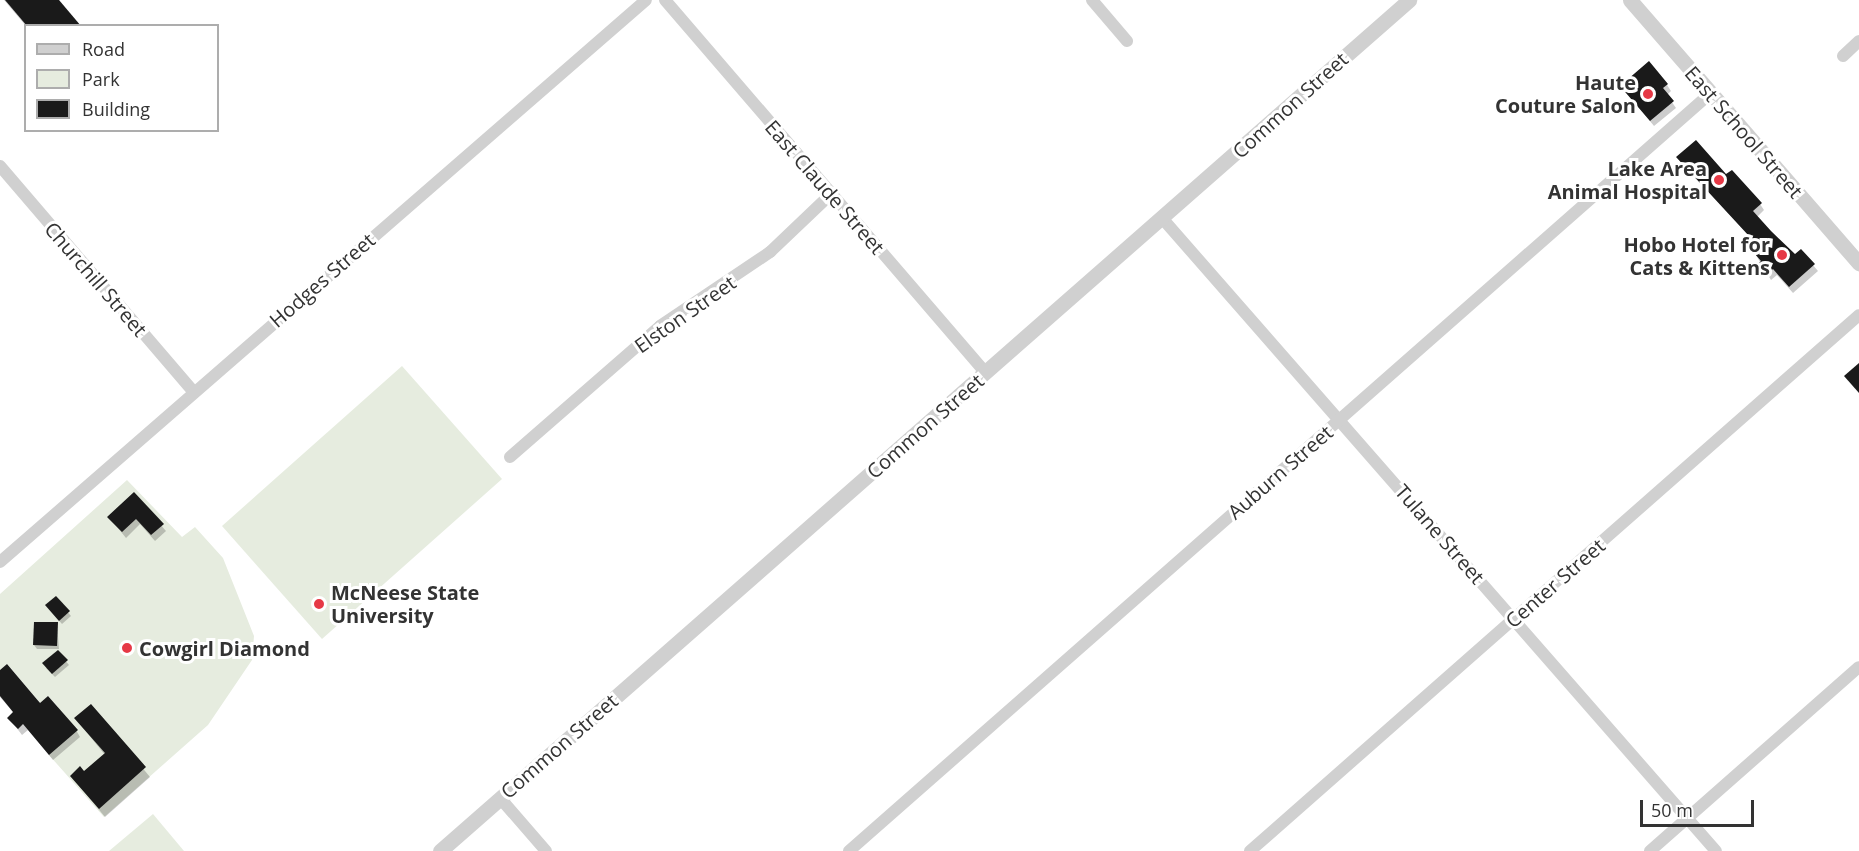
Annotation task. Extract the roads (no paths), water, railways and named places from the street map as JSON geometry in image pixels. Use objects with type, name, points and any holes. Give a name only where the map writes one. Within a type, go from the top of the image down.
[{"type":"street","name":"Hodges Street","points":[[0,562],[193,391],[646,0]]},
{"type":"street","name":"East Claude Street","points":[[665,0],[986,374]]},
{"type":"street","points":[[1092,0],[1127,41]]},
{"type":"street","name":"Common Street","points":[[440,851],[986,374],[1409,0]]},
{"type":"street","name":"East School Street","points":[[1630,0],[1859,263]]},
{"type":"street","points":[[1843,56],[1859,41]]},
{"type":"street","name":"Auburn Street","points":[[849,851],[1711,93]]},
{"type":"street","name":"Churchill Street","points":[[0,166],[193,391]]},
{"type":"street","name":"Elston Street","points":[[510,458],[660,326],[770,252],[831,194]]},
{"type":"street","name":"Tulane Street","points":[[1162,218],[1716,851]]},
{"type":"street","name":"Center Street","points":[[1250,851],[1859,315]]},
{"type":"street","points":[[1650,851],[1859,668]]},
{"type":"street","points":[[500,798],[546,851]]},
{"type":"place","name":"Haute Couture Salon","points":[[1648,94]]},
{"type":"place","name":"Lake Area Animal Hospital","points":[[1719,180]]},
{"type":"place","name":"Hobo Hotel for Cats & Kittens","points":[[1782,255]]},
{"type":"place","name":"McNeese State University","points":[[319,604]]},
{"type":"place","name":"Cowgirl Diamond","points":[[127,648]]}]
